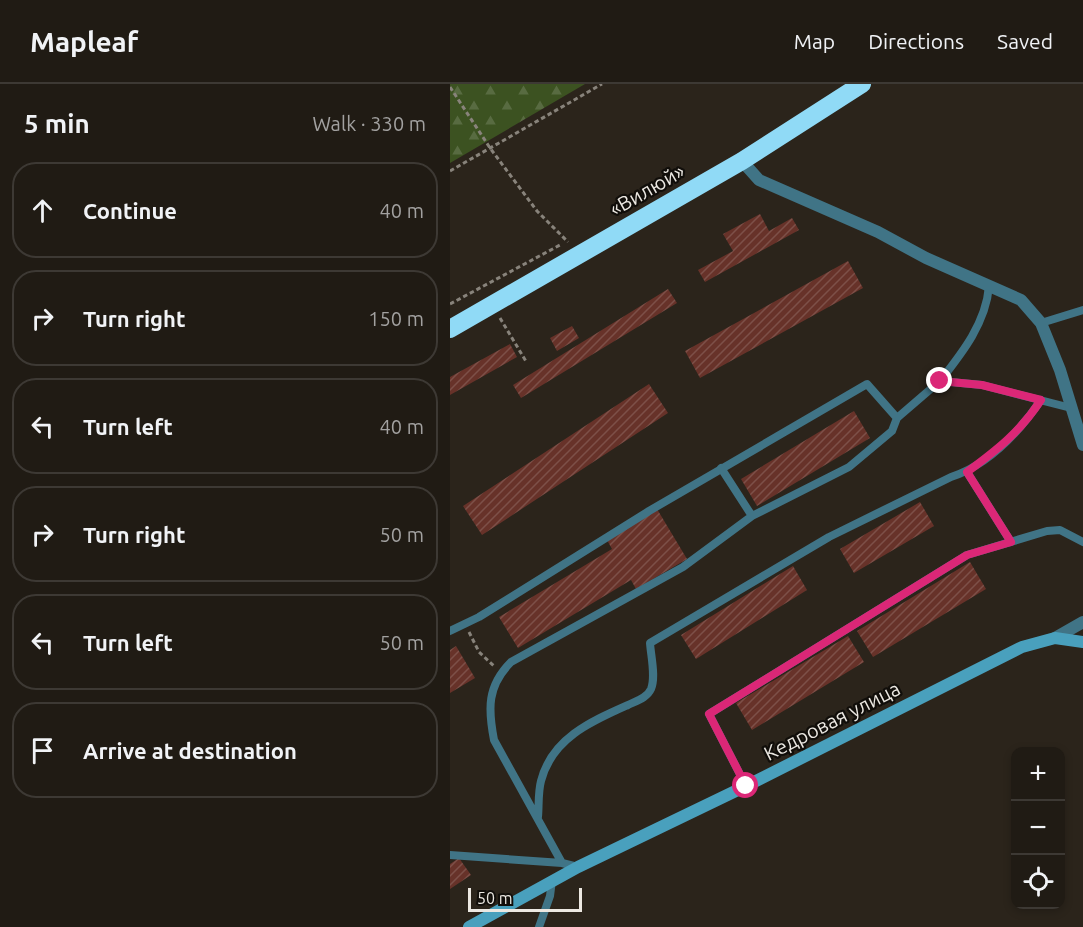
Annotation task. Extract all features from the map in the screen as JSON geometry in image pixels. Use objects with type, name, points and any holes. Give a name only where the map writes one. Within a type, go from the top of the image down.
[{"type":"highway","name":"«Вилюй»","points":[[450,329],[742,161],[862,84]]},
{"type":"street","points":[[742,161],[759,180],[878,232],[926,258],[1021,300],[1041,323],[1060,370],[1083,445]]},
{"type":"street","points":[[1055,638],[1083,622]]},
{"type":"street","points":[[1055,638],[1083,642]]},
{"type":"street","name":"Кедровая улица","points":[[469,927],[552,880],[746,786],[1022,647],[1055,638]]},
{"type":"lane","points":[[562,863],[494,740],[490,721],[490,701],[500,673],[511,662],[683,567],[752,516],[849,467],[892,431],[897,418],[940,381],[976,331],[988,302],[989,286]]},
{"type":"lane","points":[[1041,323],[1083,310]]},
{"type":"lane","points":[[940,381],[982,385],[1071,408]]},
{"type":"lane","points":[[450,631],[465,625],[721,468],[867,384],[897,418]]},
{"type":"lane","points":[[538,819],[541,781],[553,756],[565,740],[595,720],[642,698],[651,690],[650,643],[829,537],[951,477],[967,472],[1014,435],[1028,420],[1041,400]]},
{"type":"lane","points":[[721,468],[752,516]]},
{"type":"lane","points":[[967,472],[1011,542]]},
{"type":"lane","points":[[746,786],[709,714],[967,555],[1047,531],[1060,530],[1083,542]]},
{"type":"lane","points":[[450,855],[562,863],[578,867]]},
{"type":"lane","points":[[539,927],[550,896],[552,880]]},
{"type":"path","points":[[450,171],[602,84]]},
{"type":"path","points":[[450,87],[490,148],[537,211],[568,242]]},
{"type":"path","points":[[500,318],[526,363]]},
{"type":"path","points":[[465,625],[479,652],[500,673]]},
{"type":"green space","points":[[450,84],[585,84],[450,163]]},
{"type":"building","points":[[760,214],[769,231],[792,218],[799,230],[705,282],[698,270],[733,251],[723,234]]},
{"type":"building","points":[[848,261],[863,288],[700,378],[685,351]]},
{"type":"building","points":[[668,289],[677,303],[521,398],[513,385]]},
{"type":"building","points":[[572,326],[579,338],[557,351],[550,338]]},
{"type":"building","points":[[510,344],[517,357],[450,395],[450,377]]},
{"type":"building","points":[[649,384],[668,413],[482,535],[463,506]]},
{"type":"building","points":[[854,411],[870,438],[757,506],[741,479]]},
{"type":"building","points":[[920,502],[934,526],[854,573],[840,549]]},
{"type":"building","points":[[657,509],[687,559],[636,589],[631,580],[518,648],[499,617],[612,549],[607,540]]},
{"type":"building","points":[[970,562],[986,589],[873,657],[857,631]]},
{"type":"building","points":[[793,566],[807,590],[696,659],[681,635]]},
{"type":"building","points":[[848,636],[864,662],[752,730],[736,703]]},
{"type":"building","points":[[456,646],[475,678],[450,693],[450,650]]},
{"type":"building","points":[[459,858],[471,875],[450,889],[450,864]]},
{"type":"route","points":[[746,786],[709,714],[967,555],[1011,542],[967,472],[1014,435],[1028,420],[1041,400],[982,385],[940,381]]}]
